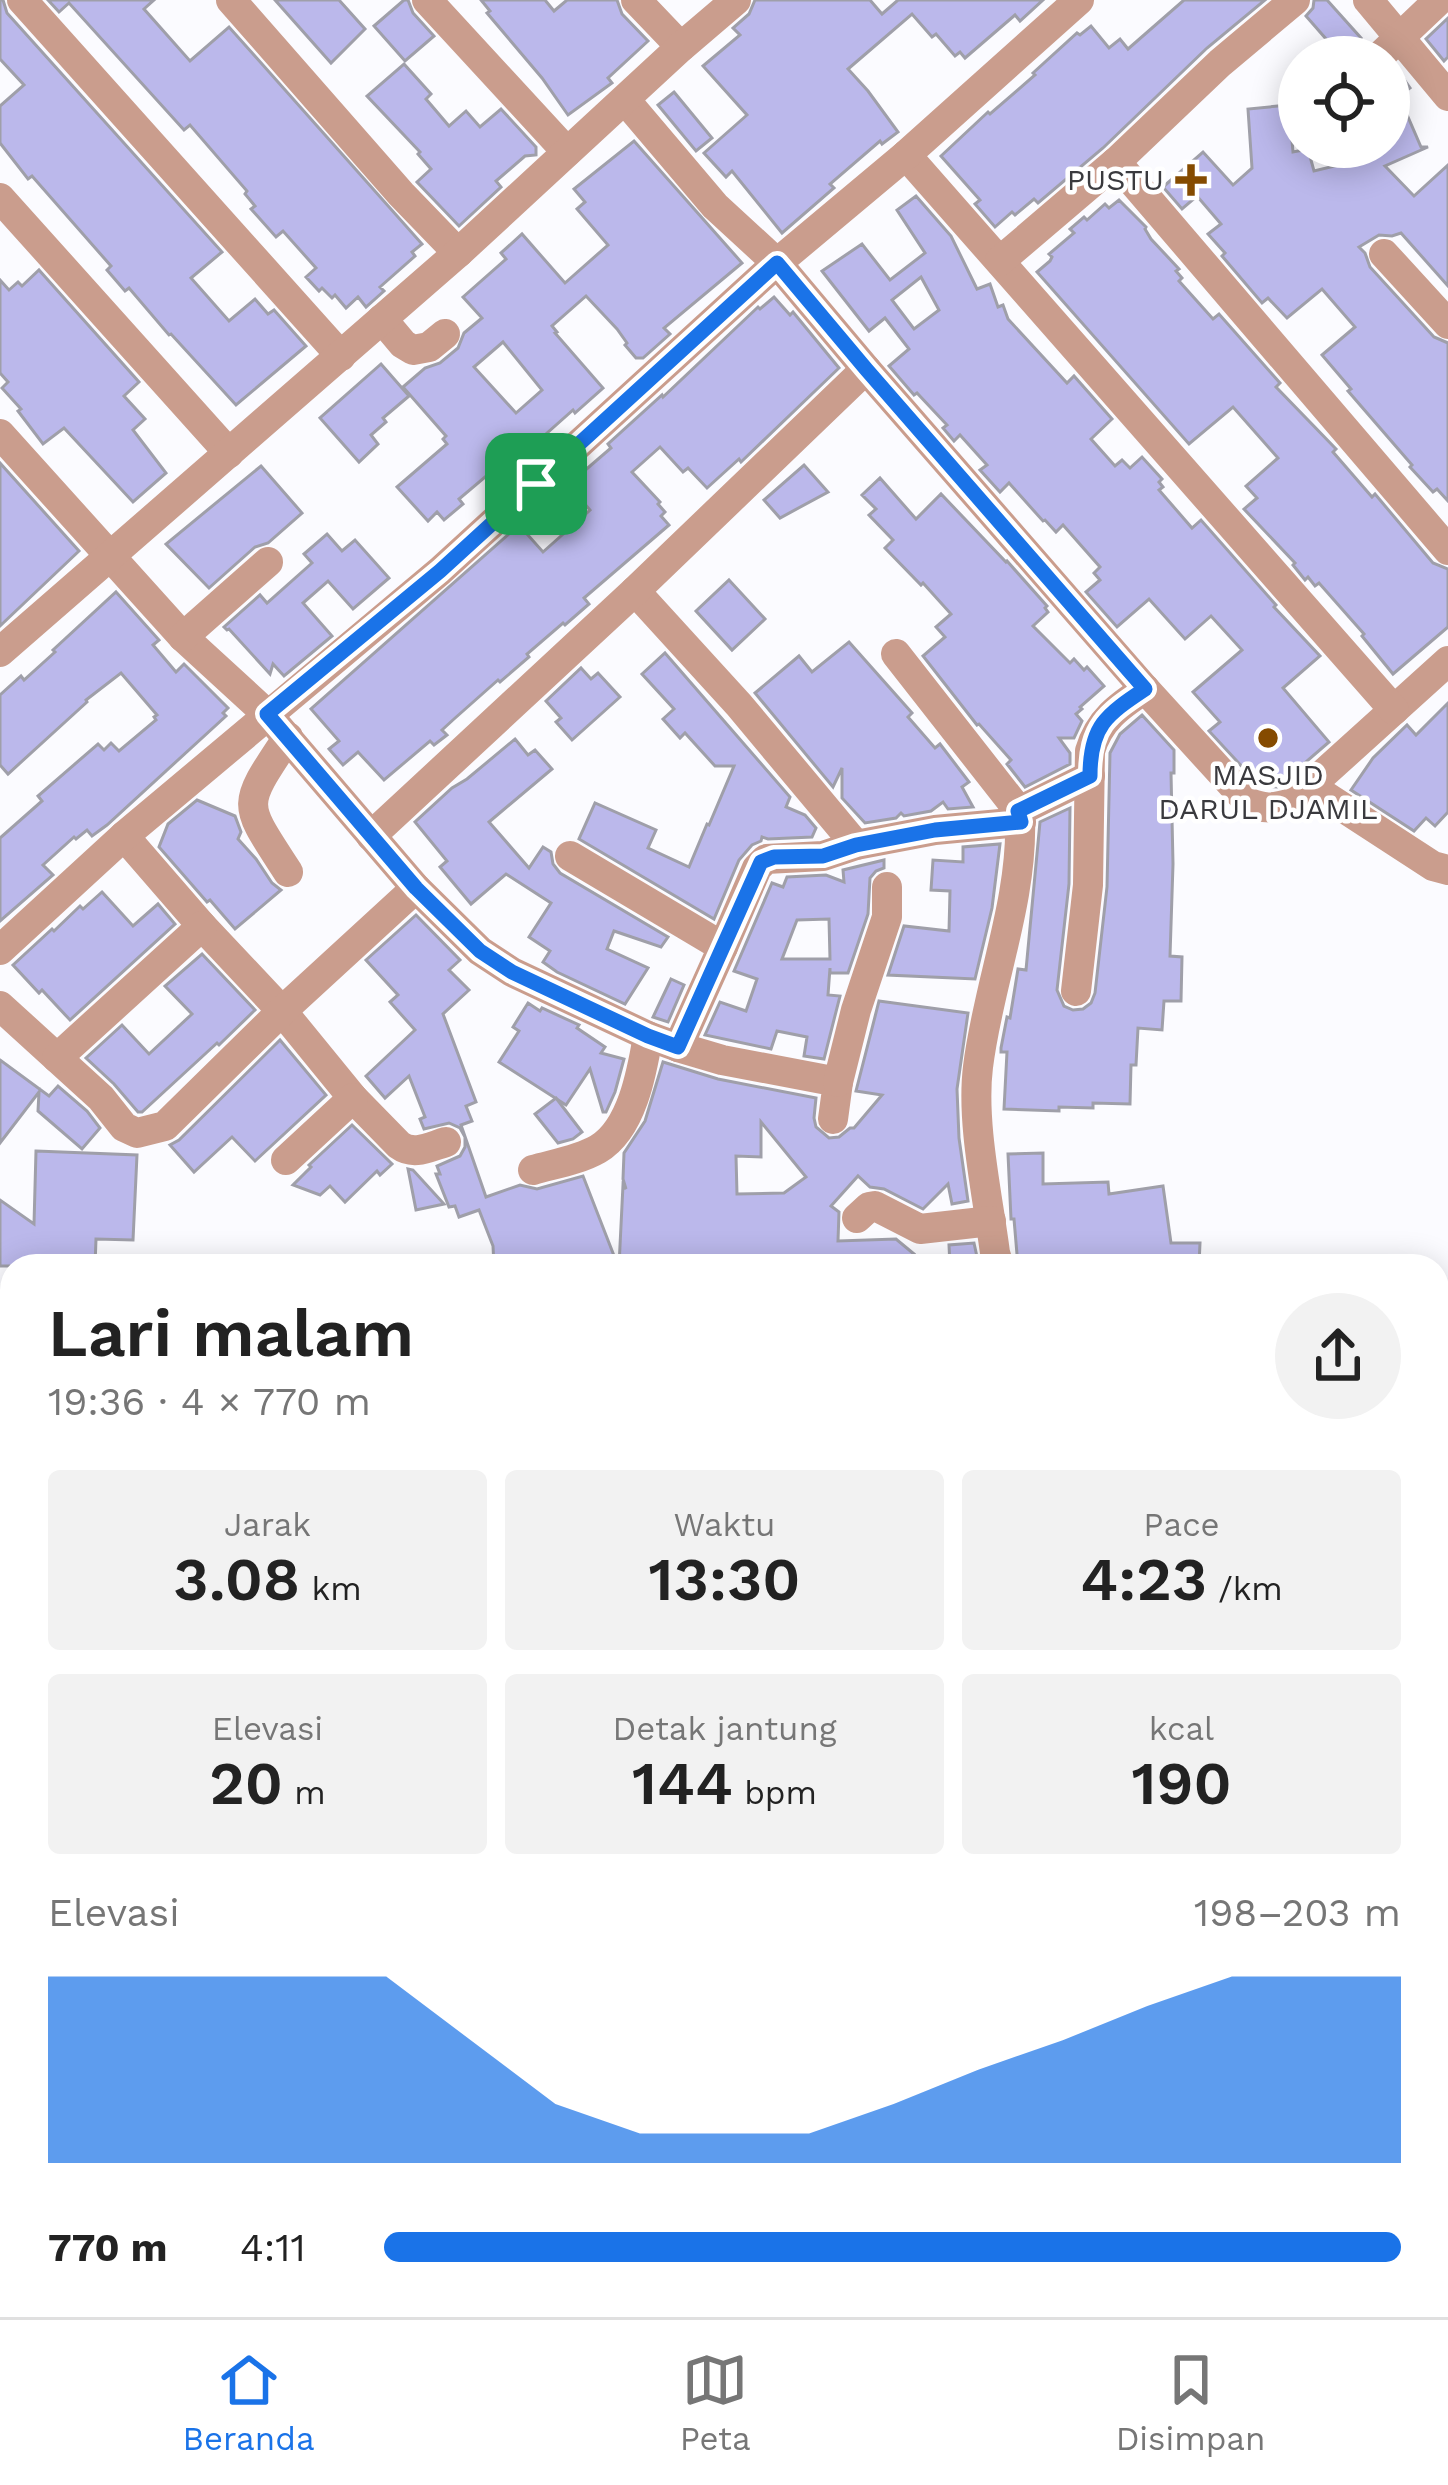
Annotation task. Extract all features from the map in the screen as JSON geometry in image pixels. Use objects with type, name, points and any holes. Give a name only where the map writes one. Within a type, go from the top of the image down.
[{"type":"street","points":[[22,0],[341,356]]},
{"type":"street","points":[[231,0],[458,254]]},
{"type":"street","points":[[428,0],[567,152]]},
{"type":"street","points":[[636,0],[681,47]]},
{"type":"street","points":[[0,652],[458,254],[736,0]]},
{"type":"street","points":[[0,950],[124,836],[278,726],[777,263],[1079,0]]},
{"type":"street","points":[[1000,261],[1295,0]]},
{"type":"street","points":[[1368,0],[1384,36]]},
{"type":"street","points":[[1401,36],[1438,0]]},
{"type":"street","points":[[1410,63],[1446,90]]},
{"type":"street","points":[[626,101],[715,206],[777,263],[1248,802],[1275,808],[1291,803],[1448,662]]},
{"type":"street","points":[[906,155],[1394,710]]},
{"type":"street","points":[[1116,162],[1448,550]]},
{"type":"street","points":[[0,197],[229,453]]},
{"type":"street","points":[[1384,254],[1448,324]]},
{"type":"street","points":[[382,319],[408,349],[429,347],[445,334]]},
{"type":"street","points":[[371,836],[866,369]]},
{"type":"street","points":[[0,434],[183,637],[278,726],[464,938],[496,962],[648,1036],[722,1060],[838,1082]]},
{"type":"street","points":[[183,637],[268,562]]},
{"type":"street","points":[[635,591],[739,705],[856,845]]},
{"type":"street","points":[[896,654],[1020,817],[1015,884],[978,1069],[979,1126],[997,1254]]},
{"type":"street","points":[[1076,991],[1088,885],[1090,751],[1104,720],[1145,689]]},
{"type":"street","points":[[278,726],[254,787],[252,809],[288,872]]},
{"type":"street","points":[[678,1047],[761,862],[774,857],[823,856],[856,845],[1020,817],[1090,776]]},
{"type":"street","points":[[1310,786],[1433,866],[1448,870]]},
{"type":"street","points":[[124,836],[402,1148],[419,1150],[446,1142]]},
{"type":"street","points":[[570,856],[723,947]]},
{"type":"street","points":[[833,1120],[856,1010],[887,917],[887,887]]},
{"type":"street","points":[[0,1006],[101,1098],[124,1127],[137,1133],[149,1131],[165,1126],[416,888]]},
{"type":"street","points":[[57,1058],[202,926]]},
{"type":"street","points":[[533,1171],[595,1151],[611,1138],[639,1085],[648,1036]]},
{"type":"street","points":[[286,1160],[353,1098]]},
{"type":"street","points":[[857,1218],[875,1206],[920,1229],[991,1221]]},
{"type":"building","points":[[0,0],[222,252],[191,278],[229,321],[255,299],[268,314],[274,310],[306,346],[236,405],[129,288],[125,291],[107,270],[111,266],[0,143],[0,106],[24,85],[0,59]]},
{"type":"building","points":[[48,0],[154,0],[144,9],[190,61],[229,27],[422,244],[412,252],[415,256],[380,287],[384,291],[366,307],[358,297],[346,308],[335,295],[332,298],[322,288],[319,291],[306,277],[316,268],[283,231],[276,237],[251,209],[255,206],[247,191],[190,125],[184,130],[69,3],[59,12]]},
{"type":"building","points":[[275,0],[339,0],[365,29],[331,63]]},
{"type":"building","points":[[404,0],[434,36],[405,61],[374,26]]},
{"type":"building","points":[[481,0],[545,0],[554,11],[567,0],[617,0],[622,14],[648,41],[608,78],[612,83],[568,115]]},
{"type":"building","points":[[755,0],[870,0],[882,14],[898,0],[1043,0],[1020,21],[1015,15],[965,58],[960,52],[955,56],[936,34],[932,37],[912,14],[848,69],[898,132],[880,141],[830,184],[834,188],[782,233],[732,171],[726,177],[704,153],[747,115],[703,66],[740,35],[733,28],[749,14]]},
{"type":"building","points":[[1184,0],[1265,0],[1038,203],[1034,199],[995,227],[975,204],[980,200],[941,156],[1077,33],[1091,26],[1109,48],[1120,39],[1128,49]]},
{"type":"building","points":[[1314,0],[1327,0],[1359,36],[1324,36],[1306,16]]},
{"type":"building","points":[[1448,18],[1448,57],[1444,61],[1426,39]]},
{"type":"building","points":[[404,64],[431,94],[426,99],[449,126],[466,111],[480,127],[501,109],[536,147],[536,155],[525,156],[496,181],[501,187],[459,226],[417,182],[431,169],[420,152],[367,96]]},
{"type":"building","points":[[674,92],[712,138],[696,151],[658,105]]},
{"type":"building","points":[[1278,106],[1278,168],[1387,168],[1414,196],[1448,165],[1448,286],[1401,233],[1379,235],[1359,247],[1370,267],[1434,337],[1448,343],[1448,501],[1410,467],[1322,355],[1355,327],[1322,289],[1287,318],[1268,298],[1262,303],[1208,234],[1221,224],[1197,196],[1182,209],[1163,187],[1203,152],[1233,185],[1252,168],[1248,109]]},
{"type":"building","points":[[1410,122],[1421,147],[1428,147],[1410,155]]},
{"type":"building","points":[[634,141],[742,263],[664,328],[670,334],[643,358],[636,358],[586,296],[552,326],[603,388],[491,483],[485,477],[459,499],[463,504],[444,520],[437,512],[428,521],[397,487],[447,444],[446,436],[403,387],[458,348],[464,333],[482,318],[463,297],[506,259],[501,253],[522,234],[565,283],[608,245],[577,209],[585,202],[574,189]],"holes":[[[503,342],[542,390],[516,413],[474,367]]]},
{"type":"building","points":[[916,196],[951,236],[977,289],[990,284],[1008,319],[1067,383],[1074,376],[1112,419],[1091,439],[1115,466],[1122,460],[1130,468],[1142,457],[1162,479],[1159,490],[1192,528],[1201,520],[1320,656],[1283,688],[1329,742],[1277,787],[1260,786],[1209,731],[1220,722],[1193,692],[1242,650],[1211,616],[1185,639],[1149,599],[1117,627],[1086,592],[1100,580],[1094,573],[1100,567],[1063,525],[1056,532],[1009,483],[1000,492],[980,470],[987,465],[960,435],[954,441],[943,428],[947,425],[889,366],[909,349],[885,318],[869,331],[822,271],[862,244],[890,280],[925,253],[897,210]],"holes":[[[921,277],[939,310],[914,329],[892,300]]]},
{"type":"building","points":[[1119,200],[1179,269],[1179,281],[1213,319],[1219,314],[1280,383],[1276,387],[1433,563],[1448,569],[1448,627],[1393,674],[1319,583],[1315,586],[1308,577],[1305,580],[1244,509],[1257,498],[1246,486],[1278,458],[1233,407],[1189,444],[1037,272],[1050,261],[1049,254],[1074,233],[1070,229],[1105,204],[1109,208]]},
{"type":"building","points":[[39,270],[139,382],[124,396],[145,419],[133,430],[166,473],[133,502],[64,428],[43,444],[2,388],[8,382],[0,373],[0,280],[9,290],[18,282],[22,286]]},
{"type":"building","points":[[774,297],[790,315],[793,312],[839,368],[741,462],[739,459],[707,488],[688,468],[683,472],[660,447],[632,472],[660,502],[665,512],[661,516],[669,525],[584,598],[589,604],[442,730],[447,735],[434,745],[430,741],[384,780],[358,752],[343,765],[329,749],[339,741],[311,709],[519,525],[543,552],[590,510],[568,485]]},
{"type":"building","points":[[381,364],[409,396],[383,418],[386,422],[371,435],[378,444],[359,462],[320,418]]},
{"type":"building","points":[[0,463],[79,551],[0,626]]},
{"type":"building","points":[[804,465],[828,492],[780,518],[764,500]]},
{"type":"building","points":[[261,466],[302,513],[209,588],[166,544]]},
{"type":"building","points":[[880,478],[916,519],[941,494],[1047,606],[1048,612],[1033,626],[1070,663],[1074,659],[1084,670],[1087,667],[1104,686],[1080,707],[1076,714],[1082,721],[1074,738],[1059,738],[1070,753],[1070,764],[1025,787],[1007,764],[1011,760],[923,656],[945,637],[936,627],[951,614],[885,548],[893,540],[869,515],[876,509],[862,495]]},
{"type":"building","points":[[327,534],[342,551],[355,540],[389,578],[353,609],[328,581],[303,603],[332,636],[284,676],[273,664],[270,674],[224,627],[260,595],[267,603],[312,563],[304,554]]},
{"type":"building","points":[[729,580],[765,619],[732,650],[696,611]]},
{"type":"building","points":[[116,592],[159,640],[153,645],[176,672],[184,664],[228,708],[223,713],[226,716],[107,825],[92,836],[87,830],[74,837],[43,865],[53,875],[0,921],[0,838],[42,801],[38,796],[98,744],[104,750],[111,743],[119,751],[156,720],[157,715],[121,673],[8,774],[0,765],[0,695],[21,676],[24,680]]},
{"type":"building","points":[[849,642],[912,713],[908,717],[935,748],[940,744],[969,782],[962,787],[973,807],[948,809],[943,802],[931,811],[865,823],[842,798],[842,768],[833,787],[755,693],[799,656],[812,672]]},
{"type":"building","points":[[665,653],[790,797],[786,807],[805,815],[816,828],[812,837],[762,837],[752,845],[739,860],[714,919],[579,839],[595,803],[656,830],[648,848],[689,867],[709,825],[734,766],[715,766],[685,733],[680,738],[663,719],[674,709],[642,674]]},
{"type":"building","points":[[581,668],[591,679],[598,673],[620,697],[572,740],[546,701]]},
{"type":"building","points":[[1448,703],[1448,812],[1435,826],[1426,818],[1414,831],[1351,790],[1373,758],[1407,725],[1416,735]]},
{"type":"building","points":[[1142,715],[1174,750],[1170,956],[1182,957],[1181,1001],[1164,1001],[1162,1030],[1138,1028],[1130,1104],[1093,1103],[1093,1108],[1059,1107],[1059,1111],[1004,1109],[1007,1052],[1001,1048],[1018,969],[1026,970],[1040,822],[1070,808],[1069,884],[1057,990],[1064,1006],[1083,1009],[1095,993],[1107,887],[1110,753],[1120,734]]},
{"type":"building","points":[[515,739],[528,755],[535,750],[552,769],[489,822],[529,868],[543,847],[551,852],[560,873],[668,937],[661,947],[614,931],[607,949],[648,968],[625,1004],[543,962],[550,951],[529,937],[551,903],[506,874],[471,904],[440,867],[447,861],[415,822]]},
{"type":"building","points":[[197,800],[235,816],[241,832],[238,839],[281,890],[235,929],[159,847],[168,824]]},
{"type":"building","points":[[1000,844],[992,908],[975,979],[888,975],[904,926],[949,931],[950,891],[931,890],[933,860],[963,862],[963,847]]},
{"type":"building","points":[[884,860],[884,868],[870,878],[868,914],[848,973],[830,973],[830,968],[828,995],[840,996],[824,1059],[804,1056],[807,1037],[777,1031],[771,1049],[705,1035],[720,1002],[746,1011],[757,979],[734,971],[772,883],[783,887],[787,877],[826,875],[844,882],[843,870]],"holes":[[[829,919],[830,959],[782,959],[797,920]]]},
{"type":"building","points":[[102,892],[133,926],[158,904],[175,924],[70,1020],[13,965]]},
{"type":"building","points":[[416,915],[460,960],[449,970],[469,990],[443,1014],[476,1102],[466,1106],[472,1121],[461,1125],[486,1197],[520,1185],[537,1189],[583,1176],[613,1254],[493,1254],[479,1210],[459,1217],[455,1206],[449,1207],[437,1166],[460,1156],[465,1137],[449,1123],[424,1129],[420,1119],[425,1117],[409,1076],[385,1098],[366,1076],[415,1030],[390,1002],[398,995],[366,960]]},
{"type":"building","points":[[202,954],[255,1010],[138,1112],[86,1058],[122,1025],[149,1054],[192,1014],[165,986]]},
{"type":"building","points":[[671,979],[684,985],[668,1022],[653,1017]]},
{"type":"building","points":[[879,1001],[968,1013],[957,1089],[968,1201],[952,1204],[948,1184],[923,1209],[870,1187],[858,1176],[831,1206],[839,1212],[838,1241],[896,1239],[914,1254],[620,1254],[624,1153],[645,1121],[663,1062],[718,1079],[816,1098],[816,1127],[829,1138],[854,1128],[882,1095],[856,1091]],"holes":[[[761,1122],[806,1177],[784,1193],[737,1194],[736,1156],[761,1157]]]},
{"type":"building","points":[[528,1003],[579,1025],[605,1047],[601,1053],[624,1059],[606,1112],[590,1069],[566,1105],[499,1062],[519,1031],[513,1027]]},
{"type":"building","points":[[280,1040],[326,1095],[255,1161],[232,1137],[194,1172],[170,1145]]},
{"type":"building","points":[[0,1060],[49,1096],[58,1086],[87,1111],[100,1128],[82,1149],[38,1111],[39,1092],[0,1143]]},
{"type":"building","points":[[556,1098],[582,1132],[558,1143],[535,1114]]},
{"type":"building","points":[[352,1125],[392,1164],[380,1175],[377,1171],[345,1202],[330,1186],[320,1195],[293,1185],[309,1165]]},
{"type":"building","points":[[36,1151],[137,1155],[133,1240],[96,1239],[95,1254],[0,1254],[0,1200],[34,1224]]},
{"type":"building","points":[[1043,1153],[1043,1184],[1108,1182],[1109,1194],[1163,1186],[1171,1243],[1200,1243],[1200,1254],[1017,1254],[1008,1154]]},
{"type":"building","points":[[408,1169],[413,1170],[444,1204],[416,1210]]},
{"type":"building","points":[[974,1243],[976,1254],[949,1254],[949,1245]]},
{"type":"place","name":"PUSTU","points":[[1191,180]]},
{"type":"place","name":"MASJID DARUL DJAMIL","points":[[1268,738]]},
{"type":"route","points":[[777,263],[1145,689],[1104,720],[1095,734],[1090,776],[1018,811],[1021,822],[935,830],[823,856],[774,857],[761,862],[678,1047],[512,972],[480,951],[416,888],[267,714],[440,571],[536,484],[777,263]]}]
